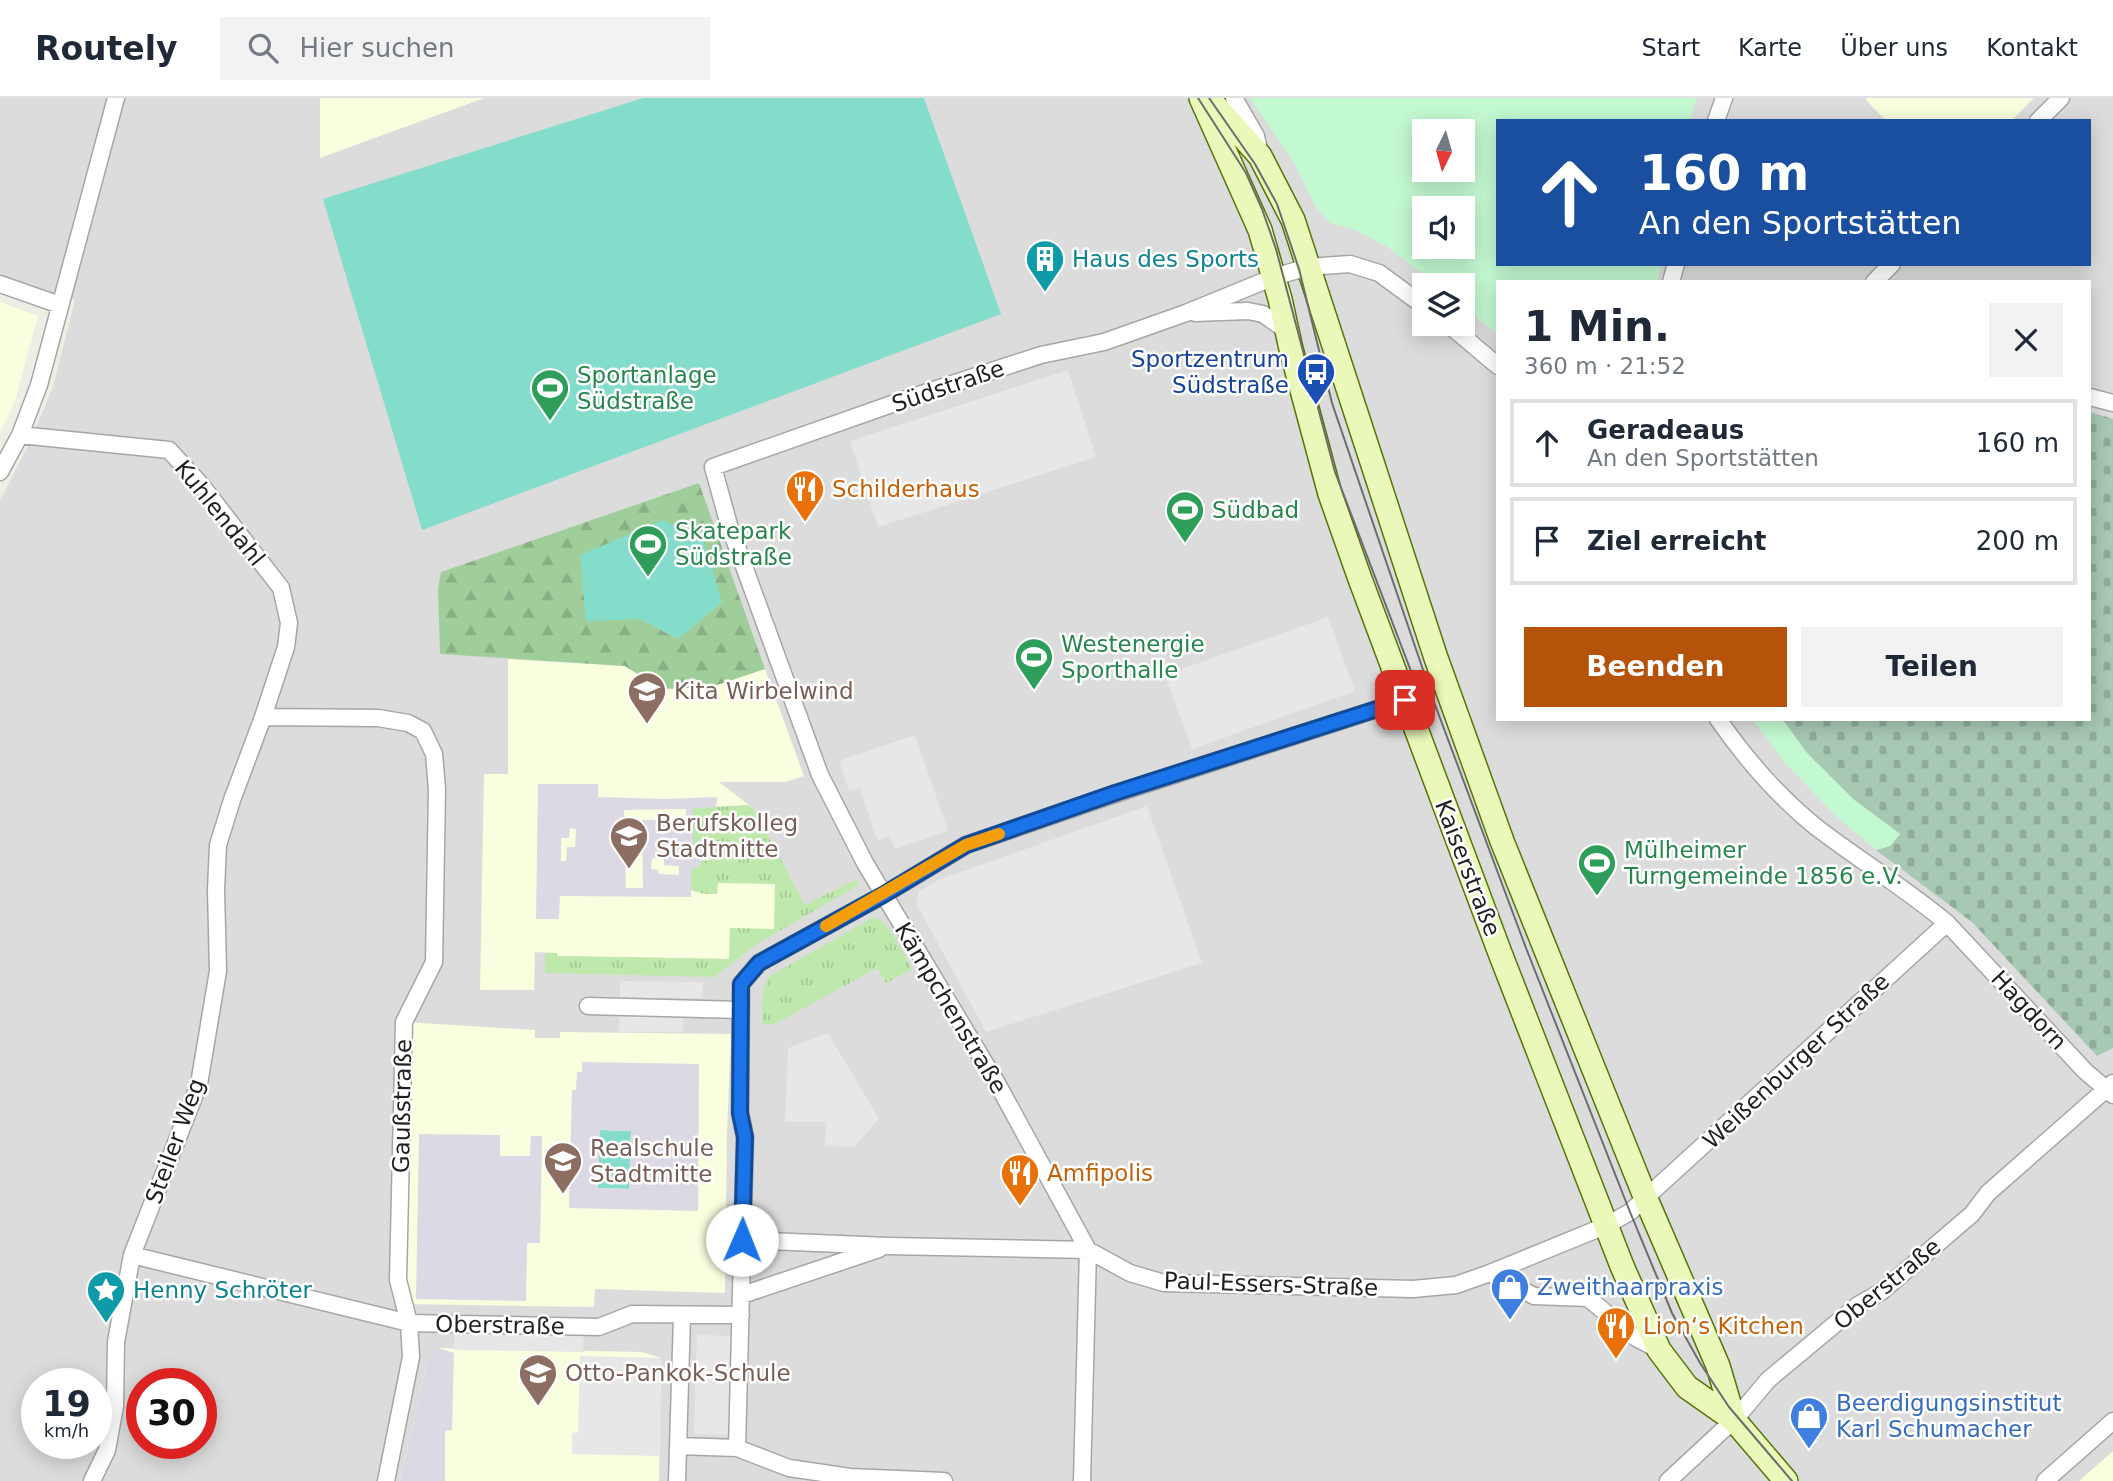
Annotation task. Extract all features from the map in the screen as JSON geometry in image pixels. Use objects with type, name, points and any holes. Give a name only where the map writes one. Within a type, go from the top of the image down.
[{"type":"main road","name":"Kaiserstraße","points":[[1201,98],[1260,230],[1330,494],[1405,700],[1605,1226],[1659,1350],[1687,1387],[1734,1420],[1786,1481]]},
{"type":"main road","name":"Kaiserstraße","points":[[1208,98],[1260,156],[1293,220],[1436,658],[1502,841],[1646,1199],[1718,1366],[1734,1420]]},
{"type":"street","points":[[0,472],[20,435],[39,384],[116,98]]},
{"type":"street","points":[[1234,98],[1256,136],[1260,156]]},
{"type":"street","points":[[1717,119],[1724,98]]},
{"type":"street","points":[[2040,119],[2061,98]]},
{"type":"street","name":"Südstraße","points":[[713,467],[1041,355],[1104,342],[1186,313],[1274,277],[1308,267],[1350,264],[1379,273],[1412,297]]},
{"type":"street","points":[[1876,280],[1890,266]]},
{"type":"street","points":[[0,284],[61,305]]},
{"type":"street","name":"Südstraße","points":[[1186,313],[1248,311],[1263,314],[1287,331]]},
{"type":"street","points":[[1462,336],[1496,364]]},
{"type":"street","points":[[2091,397],[2113,404]]},
{"type":"street","name":"Kuhlendahl","points":[[20,435],[169,450],[202,486],[281,588],[289,623],[286,647],[263,717]]},
{"type":"street","name":"Kämpchenstraße","points":[[713,467],[729,525],[820,775],[857,849],[998,1085],[1088,1250]]},
{"type":"street","points":[[737,1448],[745,1137],[740,1113],[741,984],[759,963],[883,895],[966,845],[1115,793],[1405,700]]},
{"type":"street","name":"Steiler Weg","points":[[92,1481],[107,1450],[115,1406],[116,1342],[132,1255],[199,1084],[218,971],[215,890],[218,845],[263,717]]},
{"type":"street","name":"Gaußstraße","points":[[263,717],[378,718],[408,723],[423,731],[434,754],[437,789],[434,962],[404,1022],[398,1280],[409,1323],[411,1357],[386,1481]]},
{"type":"street","name":"Hagdorn","points":[[1719,721],[1770,784],[1815,826],[1923,902],[1961,935],[2085,1071],[2111,1089]]},
{"type":"street","name":"Weißenburger Straße","points":[[1605,1226],[1623,1217],[1646,1199],[1947,923]]},
{"type":"street","points":[[588,1006],[740,1010]]},
{"type":"street","name":"Oberstraße","points":[[1668,1481],[1734,1420],[1768,1380],[1858,1306],[1881,1292],[1972,1214],[1988,1193],[2111,1089]]},
{"type":"street","name":"Paul-Essers-Straße","points":[[742,1240],[1088,1250],[1130,1273],[1164,1283],[1413,1289],[1456,1285],[1605,1226]]},
{"type":"street","name":"Paul-Essers-Straße","points":[[742,1295],[888,1246]]},
{"type":"street","points":[[1082,1481],[1088,1250]]},
{"type":"street","name":"Oberstraße","points":[[132,1255],[409,1323],[598,1327],[632,1314],[741,1315]]},
{"type":"street","points":[[1490,1273],[1534,1296],[1588,1298],[1636,1338],[1659,1350]]},
{"type":"street","points":[[677,1481],[682,1316]]},
{"type":"street","points":[[2045,1481],[2113,1421]]},
{"type":"street","points":[[678,1446],[737,1448],[789,1468],[850,1477],[944,1481]]},
{"type":"shaded area","points":[[0,98],[643,98],[324,200],[422,529],[1000,314],[924,98],[2113,98],[2113,1481],[0,1481],[0,501],[53,387],[75,300],[0,274]]},
{"type":"shaded area","points":[[320,98],[484,98],[320,158]]},
{"type":"shaded area","name":"Sportanlage Südstraße","points":[[643,98],[924,98],[1001,314],[422,530],[323,199]]},
{"type":"shaded area","points":[[2034,98],[2013,119],[1884,119],[1866,100]]},
{"type":"shaded area","points":[[0,302],[38,316],[14,404],[0,432]]},
{"type":"shaded area","points":[[1068,370],[1096,457],[878,527],[850,441]]},
{"type":"shaded area","name":"Skatepark Südstraße","points":[[663,520],[703,539],[722,602],[678,639],[640,619],[586,621],[580,555]]},
{"type":"shaded area","points":[[1328,617],[1355,691],[1192,749],[1165,675]]},
{"type":"shaded area","name":"Berufskolleg Stadtmitte","points":[[508,659],[625,666],[662,689],[711,687],[765,669],[804,776],[785,782],[719,782],[754,809],[775,884],[775,929],[729,959],[556,956],[556,953],[535,952],[534,990],[480,990],[484,774],[508,774]]},
{"type":"shaded area","points":[[915,735],[948,831],[895,849],[890,836],[877,840],[860,788],[849,791],[839,761]]},
{"type":"shaded area","points":[[538,784],[598,784],[598,797],[717,797],[716,807],[693,808],[693,846],[706,839],[713,843],[716,851],[712,858],[691,869],[691,897],[560,896],[559,919],[536,919]],"holes":[[[686,809],[686,820],[642,820],[643,888],[626,888],[624,810]],[[570,828],[576,829],[575,847],[567,847],[566,861],[561,861],[561,838],[569,838]],[[652,858],[664,859],[664,865],[679,866],[679,875],[659,874],[658,870],[651,869]]]},
{"type":"shaded area","points":[[1147,806],[1202,963],[986,1032],[916,903],[919,891],[941,879]]},
{"type":"shaded area","points":[[620,981],[703,982],[702,998],[620,997]]},
{"type":"shaded area","points":[[619,1016],[683,1016],[683,1032],[619,1032]]},
{"type":"shaded area","name":"Realschule Stadtmitte","points":[[404,1022],[535,1030],[535,1038],[560,1038],[560,1032],[731,1034],[725,1293],[595,1289],[594,1307],[404,1304]]},
{"type":"shaded area","points":[[828,1033],[879,1119],[854,1147],[825,1146],[826,1122],[785,1122],[788,1048]]},
{"type":"shaded area","points":[[582,1062],[699,1064],[698,1211],[569,1208],[572,1090],[576,1090],[577,1072],[582,1072]],"holes":[[[600,1130],[631,1131],[629,1189],[598,1188]]]},
{"type":"shaded area","points":[[600,1130],[631,1131],[629,1189],[598,1188]]},
{"type":"shaded area","points":[[419,1134],[500,1135],[500,1156],[530,1156],[531,1136],[542,1136],[540,1243],[527,1243],[526,1301],[416,1299]]},
{"type":"shaded area","points":[[455,1324],[584,1325],[583,1352],[454,1350]]},
{"type":"shaded area","points":[[697,1335],[733,1336],[730,1435],[694,1434]]},
{"type":"shaded area","name":"Otto-Pankok-Schule","points":[[439,1348],[642,1352],[661,1358],[659,1481],[400,1481],[428,1358]]},
{"type":"shaded area","points":[[439,1348],[454,1353],[452,1430],[445,1431],[445,1481],[400,1481],[428,1358]]},
{"type":"shaded area","points":[[580,1356],[661,1358],[659,1456],[572,1454],[572,1433],[578,1432]]},
{"type":"shaded area","points":[[2113,1451],[2113,1481],[2079,1481]]},
{"type":"green space","points":[[1250,98],[1697,98],[1691,119],[1496,119],[1496,266],[1660,266],[1658,280],[1496,280],[1496,333],[1475,316],[1475,273],[1421,273],[1386,246],[1355,230],[1331,223],[1316,208],[1296,166]]},
{"type":"green space","points":[[2091,412],[2113,419],[2113,1048],[2097,1056],[1972,922],[1876,850],[1890,846],[1900,834],[1853,799],[1807,753],[1783,721],[2091,721]]},
{"type":"green space","points":[[699,483],[765,669],[711,687],[661,689],[625,666],[440,654],[438,589],[441,572]],"holes":[[[722,602],[678,639],[640,619]]]},
{"type":"green space","points":[[1754,721],[1783,721],[1807,753],[1853,799],[1900,834],[1890,846],[1876,850],[1836,816],[1786,764]]},
{"type":"green space","points":[[748,805],[754,809],[805,905],[858,880],[857,886],[758,943],[714,977],[545,973],[545,953],[557,953],[557,956],[729,959],[730,928],[774,929],[775,884],[718,883],[717,894],[691,890],[691,869],[699,866],[702,861],[710,860],[715,854],[713,843],[706,839],[698,841],[692,847],[693,808]]},
{"type":"green space","points":[[874,917],[891,932],[912,969],[886,983],[877,968],[775,1024],[762,1024],[763,993],[770,976]]},
{"type":"tram line","points":[[1198,98],[1246,173],[1262,209],[1276,249],[1335,472],[1430,721]]},
{"type":"tram line","points":[[1209,98],[1255,164],[1277,204],[1299,269],[1332,403],[1434,702],[1526,948],[1672,1313],[1729,1407],[1792,1481]]},
{"type":"slow traffic","points":[[826,926],[966,845],[999,834]]},
{"type":"place","name":"Haus des Sports","points":[[1045,293]]},
{"type":"place","name":"Sportzentrum Südstraße","points":[[1316,406]]},
{"type":"place","name":"Sportanlage Südstraße","points":[[550,422]]},
{"type":"place","name":"Schilderhaus","points":[[805,523]]},
{"type":"place","name":"Südbad","points":[[1185,544]]},
{"type":"place","name":"Skatepark Südstraße","points":[[648,578]]},
{"type":"place","name":"Westenergie Sporthalle","points":[[1034,691]]},
{"type":"place","name":"Kita Wirbelwind","points":[[647,725]]},
{"type":"place","name":"Berufskolleg Stadtmitte","points":[[629,870]]},
{"type":"place","name":"Mülheimer Turngemeinde 1856 e.V.","points":[[1597,897]]},
{"type":"place","name":"Realschule Stadtmitte","points":[[563,1195]]},
{"type":"place","name":"Amfipolis","points":[[1020,1207]]},
{"type":"place","name":"Zweithaarpraxis","points":[[1510,1321]]},
{"type":"place","name":"Henny Schröter","points":[[106,1324]]},
{"type":"place","name":"Lion‘s Kitchen","points":[[1616,1360]]},
{"type":"place","name":"Otto-Pankok-Schule","points":[[538,1407]]},
{"type":"place","name":"Beerdigungsinstitut Karl Schumacher","points":[[1809,1450]]},
{"type":"route","points":[[742,1240],[745,1137],[740,1113],[741,984],[759,963],[883,895],[966,845],[1115,793],[1405,700]]}]
